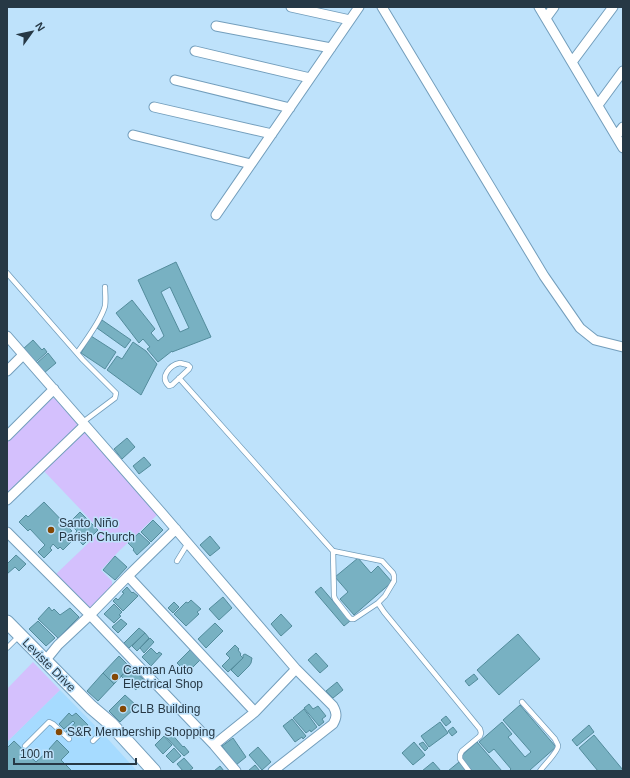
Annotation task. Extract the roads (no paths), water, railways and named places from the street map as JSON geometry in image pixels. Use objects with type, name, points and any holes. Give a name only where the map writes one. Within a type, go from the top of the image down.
[{"type":"main road","name":"Leviste Drive","points":[[7,622],[154,771]]},
{"type":"main road","name":"Leviste Drive","points":[[109,726],[147,771]]},
{"type":"street","points":[[292,7],[350,20]]},
{"type":"street","points":[[216,216],[359,7]]},
{"type":"street","points":[[382,7],[544,276],[580,328],[595,340],[623,347]]},
{"type":"street","points":[[539,7],[623,148]]},
{"type":"street","points":[[546,18],[554,7]]},
{"type":"street","points":[[572,62],[613,7]]},
{"type":"street","points":[[216,26],[331,48]]},
{"type":"street","points":[[195,52],[310,78]]},
{"type":"street","points":[[598,105],[623,71]]},
{"type":"street","points":[[176,80],[290,108]]},
{"type":"street","points":[[154,107],[272,134]]},
{"type":"street","points":[[616,136],[623,127]]},
{"type":"street","points":[[133,135],[251,164]]},
{"type":"street","points":[[7,336],[296,669],[333,706],[336,712],[336,718],[333,724],[273,771]]},
{"type":"street","points":[[7,371],[24,355]]},
{"type":"street","points":[[7,436],[54,390]]},
{"type":"street","points":[[7,500],[84,424]]},
{"type":"street","points":[[45,660],[58,645],[176,529]]},
{"type":"street","points":[[7,532],[90,615],[214,745],[236,771]]},
{"type":"street","points":[[128,576],[254,712]]},
{"type":"street","points":[[214,745],[254,712],[296,669]]},
{"type":"lane","points":[[7,273],[83,360],[116,392],[115,398],[84,424]]},
{"type":"lane","points":[[77,353],[105,308],[105,287]]},
{"type":"lane","points":[[180,363],[188,365],[190,367],[189,369],[179,378],[169,386],[166,382],[165,374],[177,364],[180,363]]},
{"type":"lane","points":[[179,378],[333,552],[382,561],[393,572],[394,581],[385,596],[378,603],[354,619],[349,617],[334,596],[333,552]]},
{"type":"lane","points":[[178,561],[188,543]]},
{"type":"lane","points":[[378,603],[480,729],[480,736],[462,751],[460,755],[460,759],[469,771]]},
{"type":"lane","points":[[7,648],[20,635]]},
{"type":"lane","points":[[522,702],[555,739],[558,746],[557,751],[543,765],[540,771]]},
{"type":"lane","points":[[25,746],[49,722],[54,724],[69,739]]},
{"type":"lane","points":[[92,741],[109,726]]},
{"type":"place","name":"Santo Niño Parish Church","points":[[51,530]]},
{"type":"place","name":"Carman Auto Electrical Shop","points":[[115,677]]},
{"type":"place","name":"CLB Building","points":[[123,709]]},
{"type":"place","name":"S&R Membership Shopping","points":[[59,732]]}]
